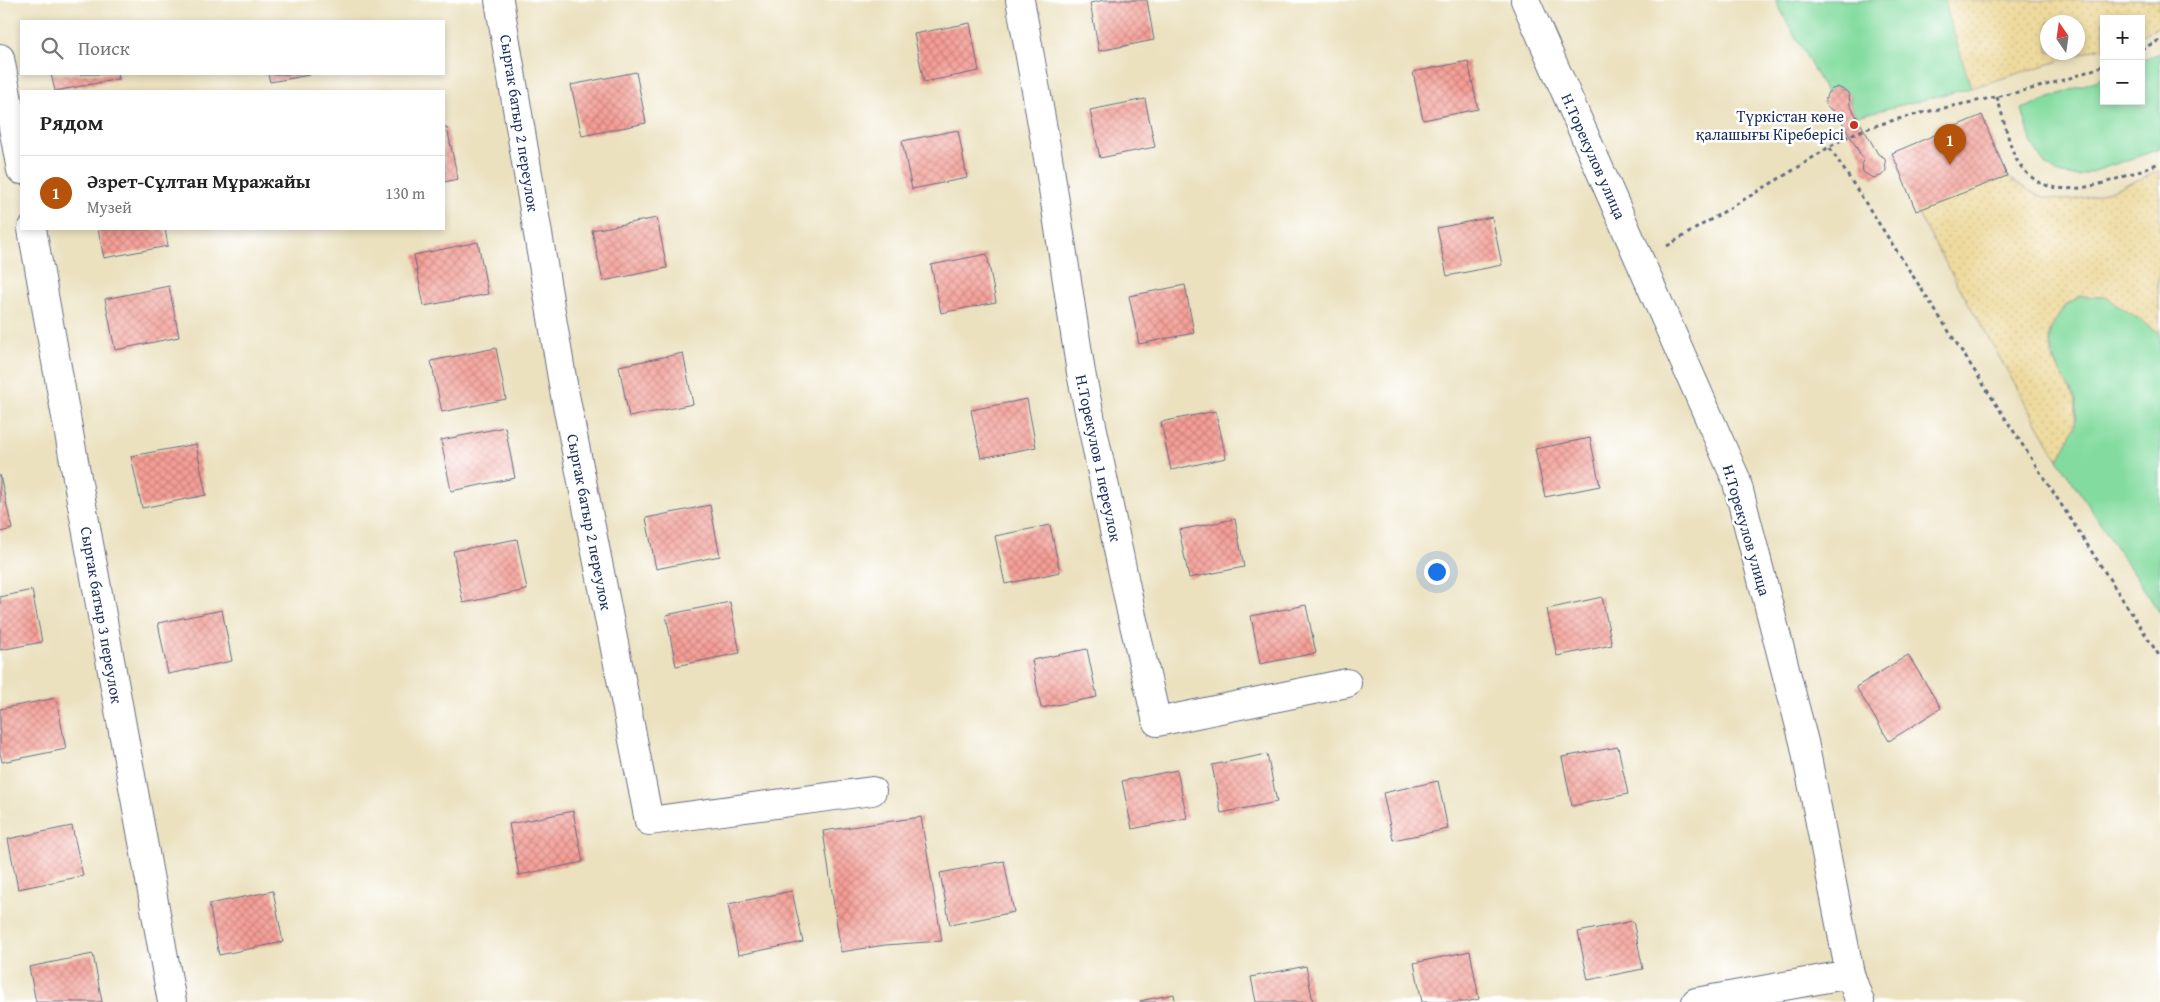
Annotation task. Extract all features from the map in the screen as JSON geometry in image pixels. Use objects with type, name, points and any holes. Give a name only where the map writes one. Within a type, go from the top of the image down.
[{"type":"street","name":"Сыргак батыр 2 переулок","points":[[499,0],[564,390],[648,821],[872,791]]},
{"type":"street","name":"Н.Торекулов 1 переулок","points":[[1020,0],[1050,169],[1082,373],[1132,616],[1157,722],[1347,683]]},
{"type":"street","name":"Н.Торекулов улица","points":[[1525,0],[1736,479],[1804,742],[1850,974],[1860,1002]]},
{"type":"street","points":[[0,58],[20,165]]},
{"type":"street","name":"Сыргак батыр 3 переулок","points":[[32,230],[172,1002]]},
{"type":"street","points":[[1696,1002],[1850,974]]},
{"type":"path","points":[[2145,47],[2160,40]]},
{"type":"path","points":[[1640,262],[1864,129],[1905,117],[2084,74],[2100,67]]},
{"type":"path","points":[[1997,96],[2017,161],[2033,180],[2049,188],[2068,190],[2094,186],[2160,163]]},
{"type":"path","points":[[1830,148],[2160,657]]},
{"type":"green space","points":[[1775,0],[1944,0],[1971,88],[1857,116],[1850,105],[1851,97],[1846,90],[1836,88],[1827,94]]},
{"type":"green space","points":[[2160,53],[2160,149],[2080,176],[2061,175],[2043,162],[2032,144],[2022,109],[2100,79],[2100,105],[2145,105],[2145,59]]},
{"type":"green space","points":[[2080,296],[2106,297],[2160,333],[2160,613],[2058,460],[2072,432],[2077,409],[2076,401],[2053,355],[2050,334],[2052,324],[2058,315]]},
{"type":"sand","points":[[1944,0],[2160,0],[2160,26],[2145,34],[2145,15],[2100,15],[2100,48],[2085,53],[2085,15],[2040,15],[2040,60],[2062,60],[1971,88]]},
{"type":"sand","points":[[2160,171],[2160,277],[2158,282],[2160,333],[2106,297],[2080,296],[2064,306],[2049,332],[2051,355],[2076,401],[2075,427],[2058,460],[1916,211],[2007,176],[2040,196],[2065,200],[2107,192]]},
{"type":"building","points":[[1105,0],[1147,0],[1154,40],[1099,51],[1090,3]]},
{"type":"building","points":[[970,23],[979,71],[924,82],[914,34]]},
{"type":"building","points":[[1468,61],[1478,109],[1423,120],[1413,72]]},
{"type":"building","points":[[636,72],[646,123],[582,136],[571,85]]},
{"type":"building","points":[[51,75],[118,75],[119,79],[55,90]]},
{"type":"building","points":[[268,75],[310,75],[270,82]]},
{"type":"building","points":[[1838,87],[1849,93],[1850,105],[1878,154],[1885,158],[1886,171],[1881,176],[1873,178],[1863,172],[1863,159],[1837,113],[1827,107],[1825,102],[1827,94],[1830,90]]},
{"type":"building","points":[[1145,99],[1155,147],[1100,158],[1090,110]]},
{"type":"building","points":[[1982,115],[2007,176],[1916,211],[1892,153]]},
{"type":"building","points":[[445,128],[447,128],[458,179],[445,182]]},
{"type":"building","points":[[958,130],[967,178],[912,189],[902,141]]},
{"type":"building","points":[[1492,217],[1502,265],[1447,276],[1437,228]]},
{"type":"building","points":[[657,218],[667,268],[603,281],[592,230]]},
{"type":"building","points":[[98,230],[165,230],[168,246],[104,258]]},
{"type":"building","points":[[478,242],[488,294],[424,306],[414,255]]},
{"type":"building","points":[[987,254],[996,302],[941,313],[931,265]]},
{"type":"building","points":[[1185,285],[1194,333],[1139,344],[1129,296]]},
{"type":"building","points":[[169,286],[179,337],[115,350],[105,299]]},
{"type":"building","points":[[496,348],[506,399],[442,412],[431,361]]},
{"type":"building","points":[[683,353],[693,404],[629,417],[619,366]]},
{"type":"building","points":[[1027,399],[1036,447],[981,458],[971,410]]},
{"type":"building","points":[[1216,411],[1226,458],[1171,470],[1161,422]]},
{"type":"building","points":[[505,427],[515,478],[451,491],[441,440]]},
{"type":"building","points":[[1590,438],[1600,486],[1545,497],[1535,449]]},
{"type":"building","points":[[196,444],[206,495],[142,508],[131,456]]},
{"type":"building","points":[[0,475],[12,529],[0,532]]},
{"type":"building","points":[[710,505],[720,556],[656,569],[646,518]]},
{"type":"building","points":[[1235,519],[1244,567],[1189,578],[1179,530]]},
{"type":"building","points":[[1050,525],[1060,572],[1005,584],[995,536]]},
{"type":"building","points":[[517,539],[527,590],[463,603],[453,551]]},
{"type":"building","points":[[32,590],[42,642],[0,650],[0,597]]},
{"type":"building","points":[[1602,597],[1612,645],[1557,656],[1547,609]]},
{"type":"building","points":[[730,602],[740,653],[676,666],[666,615]]},
{"type":"building","points":[[1306,605],[1316,653],[1260,664],[1251,616]]},
{"type":"building","points":[[222,610],[232,661],[168,674],[158,623]]},
{"type":"building","points":[[1087,649],[1097,697],[1041,708],[1032,660]]},
{"type":"building","points":[[1908,655],[1941,708],[1889,741],[1856,687]]},
{"type":"building","points":[[56,698],[66,749],[2,762],[0,753],[0,709]]},
{"type":"building","points":[[1618,747],[1628,794],[1572,806],[1562,757]]},
{"type":"building","points":[[1267,754],[1277,802],[1221,813],[1212,765]]},
{"type":"building","points":[[1177,770],[1187,818],[1132,829],[1122,781]]},
{"type":"building","points":[[1438,781],[1448,829],[1393,840],[1383,793]]},
{"type":"building","points":[[573,811],[583,862],[519,875],[509,824]]},
{"type":"building","points":[[921,817],[942,941],[885,945],[841,952],[823,831]]},
{"type":"building","points":[[72,826],[83,876],[18,889],[8,839]]},
{"type":"building","points":[[1004,861],[1014,912],[950,925],[940,873]]},
{"type":"building","points":[[273,891],[283,942],[219,955],[209,904]]},
{"type":"building","points":[[792,891],[803,942],[738,955],[728,904]]},
{"type":"building","points":[[1633,921],[1643,969],[1588,980],[1578,932]]},
{"type":"building","points":[[1470,951],[1479,999],[1466,1002],[1422,1002],[1414,963]]},
{"type":"building","points":[[93,954],[102,1002],[36,1002],[29,967]]},
{"type":"building","points":[[1306,966],[1313,1002],[1256,1002],[1251,977]]},
{"type":"building","points":[[1174,994],[1175,1002],[1140,1002],[1140,1001]]},
{"type":"place","name":"Түркістан көне қалашығы Кіреберісі","points":[[1854,125]]},
{"type":"place","name":"Әзрет-Сұлтан Мұражайы","points":[[1950,165]]}]
